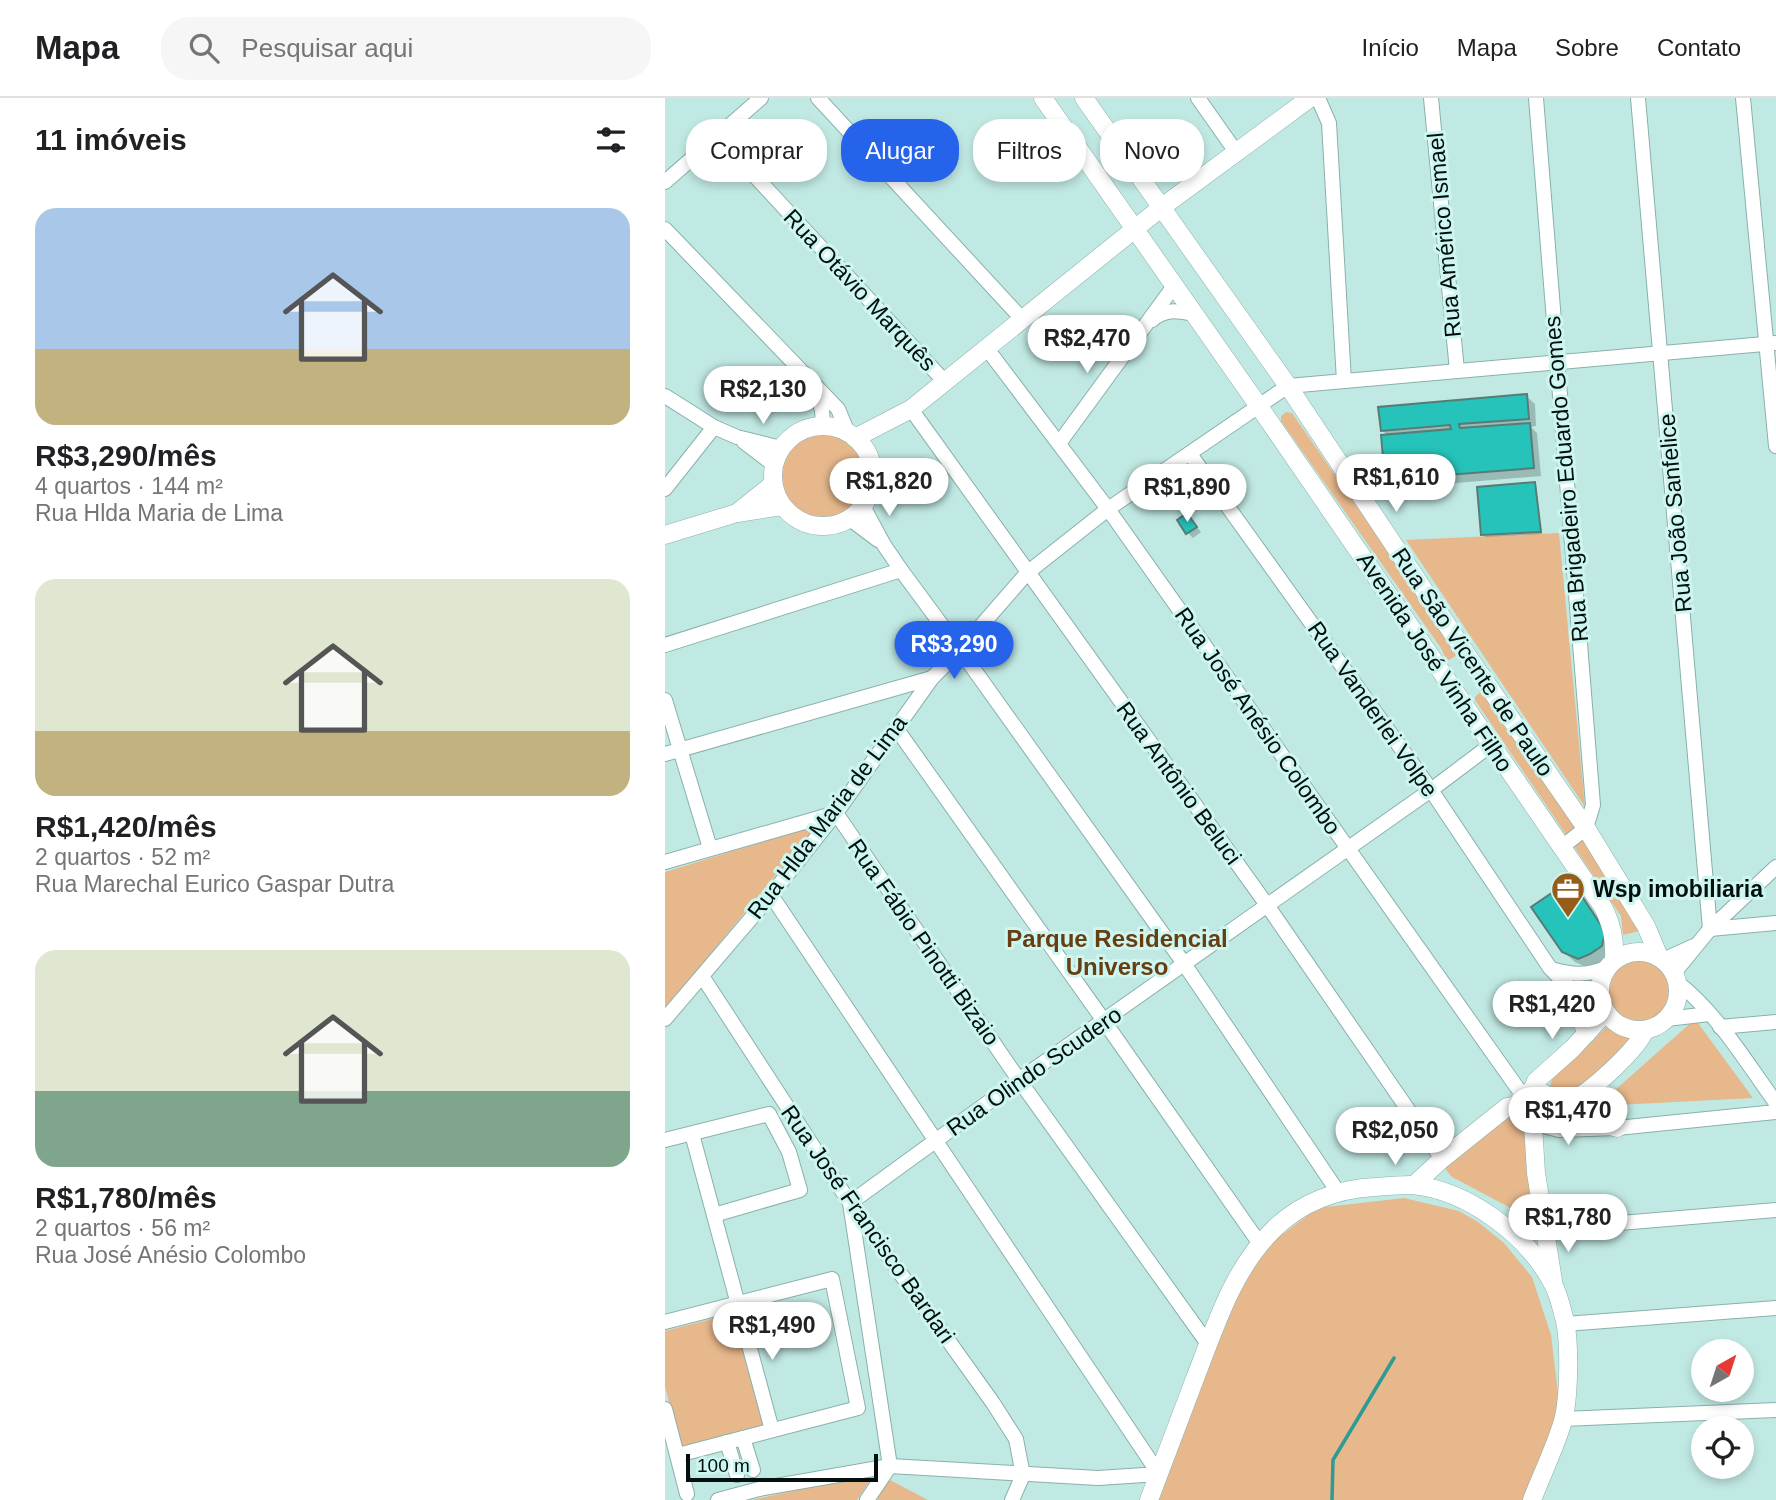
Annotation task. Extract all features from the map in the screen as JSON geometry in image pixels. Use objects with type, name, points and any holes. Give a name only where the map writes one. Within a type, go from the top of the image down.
[{"type":"street","points":[[737,119],[761,98]]},
{"type":"street","points":[[818,98],[1023,320]]},
{"type":"street","name":"Avenida José Vinha Filho","points":[[1043,98],[1464,702],[1603,907],[1612,925],[1615,944],[1610,964]]},
{"type":"street","name":"Rua São Vicente de Paulo","points":[[1084,98],[1288,386],[1586,828],[1646,926],[1668,968],[1720,1027],[1776,1103]]},
{"type":"street","points":[[1198,98],[1236,152]]},
{"type":"street","points":[[665,229],[838,409],[851,435],[868,455],[873,481],[857,513],[837,525],[821,527],[806,524],[793,517],[782,506],[773,484],[777,456],[799,431],[824,426],[851,435],[895,419],[911,409],[988,350],[1162,207],[1310,98]]},
{"type":"street","points":[[1318,98],[1326,110],[1329,123],[1344,381]]},
{"type":"street","name":"Rua Américo Ismael","points":[[1431,98],[1457,371]]},
{"type":"street","name":"Rua Brigadeiro Eduardo Gomes","points":[[1536,98],[1593,805],[1586,828]]},
{"type":"street","name":"Rua João Sanfelice","points":[[1638,98],[1710,929]]},
{"type":"street","points":[[1744,98],[1772,344],[1776,446]]},
{"type":"street","points":[[665,182],[686,164]]},
{"type":"street","name":"Rua Otávio Marquês","points":[[760,182],[945,382]]},
{"type":"street","points":[[1060,442],[1174,286]]},
{"type":"street","points":[[1143,328],[1157,315],[1173,310],[1194,314]]},
{"type":"street","points":[[1288,386],[1772,344]]},
{"type":"street","name":"Rua José Anésio Colombo","points":[[988,350],[1060,442],[1524,1097]]},
{"type":"street","points":[[814,385],[824,426]]},
{"type":"street","name":"Rua Hlda Maria de Lima","points":[[665,1019],[771,895],[836,813],[932,678],[1027,573],[1108,509],[1288,386]]},
{"type":"street","points":[[665,396],[714,427],[777,456]]},
{"type":"street","name":"Rua Antônio Beluci","points":[[911,409],[1267,905],[1442,1159]]},
{"type":"street","points":[[868,455],[895,419]]},
{"type":"street","points":[[665,489],[714,427]]},
{"type":"street","name":"Rua Vanderlei Volpe","points":[[1191,454],[1431,790],[1550,968],[1564,985],[1603,1007]]},
{"type":"street","points":[[737,513],[773,484]]},
{"type":"street","points":[[665,535],[737,513],[782,506]]},
{"type":"street","points":[[857,513],[884,545],[1185,965],[1338,1192]]},
{"type":"street","points":[[665,645],[901,570]]},
{"type":"street","points":[[1447,679],[1471,661]]},
{"type":"street","points":[[665,754],[932,678]]},
{"type":"street","points":[[1464,702],[1487,683]]},
{"type":"street","points":[[665,699],[710,848]]},
{"type":"street","points":[[895,729],[1260,1244]]},
{"type":"street","name":"Rua Olindo Scudero","points":[[850,1203],[1492,744]]},
{"type":"street","points":[[665,862],[836,813]]},
{"type":"street","name":"Rua Fábio Pinotti Bizaio","points":[[836,813],[1019,1080],[1208,1343]]},
{"type":"street","points":[[1562,847],[1586,828]]},
{"type":"street","points":[[1668,968],[1696,946],[1710,929],[1776,867]]},
{"type":"street","points":[[771,895],[1159,1474]]},
{"type":"street","points":[[1710,929],[1776,923]]},
{"type":"street","points":[[1550,968],[1574,975],[1588,974],[1628,953],[1644,952],[1668,968],[1677,1002],[1667,1019],[1657,1027],[1645,1030],[1622,1028],[1603,1007],[1599,990],[1610,964]]},
{"type":"street","name":"Rua José Francisco Bardari","points":[[702,976],[850,1203],[993,1403],[1016,1439],[1023,1475]]},
{"type":"street","points":[[1564,985],[1587,1033]]},
{"type":"street","points":[[1603,1007],[1587,1033],[1524,1097],[1521,1118],[1544,1117],[1583,1094],[1636,1048],[1645,1030]]},
{"type":"street","points":[[1667,1019],[1709,1014]]},
{"type":"street","points":[[1720,1027],[1776,1022]]},
{"type":"street","points":[[1413,1185],[1507,1107],[1537,1091],[1547,1096],[1536,1173],[1531,1226],[1532,1254],[1554,1286]]},
{"type":"street","points":[[1583,1094],[1592,1116],[1609,1128]]},
{"type":"street","points":[[1544,1117],[1559,1130],[1609,1128],[1776,1112]]},
{"type":"street","points":[[665,1140],[769,1114],[789,1152],[800,1190],[714,1214]]},
{"type":"street","points":[[692,1134],[772,1430]]},
{"type":"street","points":[[1149,1500],[1234,1281],[1260,1244],[1300,1208],[1338,1192],[1413,1185],[1444,1193],[1531,1226],[1776,1210]]},
{"type":"street","points":[[850,1203],[890,1466],[867,1500]]},
{"type":"street","points":[[1531,1226],[1565,1324],[1569,1360],[1563,1419],[1532,1500]]},
{"type":"street","points":[[665,1322],[832,1279],[858,1408],[678,1455]]},
{"type":"street","points":[[1565,1324],[1776,1308]]},
{"type":"street","points":[[665,1409],[687,1494]]},
{"type":"street","points":[[1563,1419],[1776,1410]]},
{"type":"street","points":[[743,1438],[753,1470]]},
{"type":"street","points":[[727,1442],[737,1475]]},
{"type":"street","points":[[718,1500],[759,1489],[890,1466],[1098,1478],[1159,1474]]},
{"type":"street","points":[[1011,1500],[1023,1475]]},
{"type":"shaded area","points":[[1286,412],[1292,413],[1457,651],[1457,655],[1447,661],[1441,648],[1281,421],[1281,416]]},
{"type":"shaded area","points":[[822,434],[839,438],[853,447],[862,461],[866,478],[862,495],[853,509],[839,518],[822,522],[805,518],[791,509],[782,495],[778,478],[782,461],[791,447],[805,438]]},
{"type":"shaded area","points":[[1559,533],[1585,807],[1406,540]]},
{"type":"shaded area","points":[[1480,692],[1486,693],[1643,930],[1623,935],[1621,916],[1475,700]]},
{"type":"shaded area","points":[[817,825],[665,1009],[665,872]]},
{"type":"shaded area","points":[[1639,958],[1662,968],[1672,991],[1662,1014],[1639,1024],[1616,1014],[1606,991],[1616,968]]},
{"type":"shaded area","points":[[1695,1019],[1753,1098],[1597,1106]]},
{"type":"shaded area","points":[[1608,1026],[1635,1039],[1569,1098],[1554,1098],[1549,1092],[1552,1079]]},
{"type":"shaded area","points":[[1515,1111],[1521,1115],[1538,1203],[1534,1212],[1522,1214],[1452,1177],[1446,1170],[1448,1162]]},
{"type":"shaded area","points":[[1404,1198],[1459,1211],[1478,1222],[1504,1243],[1532,1277],[1551,1335],[1560,1409],[1525,1500],[1156,1500],[1239,1282],[1275,1240],[1317,1208]]},
{"type":"shaded area","points":[[735,1313],[766,1425],[681,1447],[665,1387],[665,1331]]},
{"type":"shaded area","points":[[875,1473],[857,1500],[752,1500]]},
{"type":"shaded area","points":[[888,1479],[928,1500],[877,1500]]},
{"type":"building","points":[[1527,394],[1529,419],[1459,424],[1460,428],[1530,423],[1534,468],[1385,480],[1381,435],[1451,429],[1450,425],[1381,431],[1378,407]]},
{"type":"building","points":[[1535,482],[1541,532],[1481,535],[1477,487]]},
{"type":"building","points":[[1187,513],[1197,527],[1186,534],[1177,520]]},
{"type":"building","name":"Wsp imobiliaria","points":[[1571,880],[1605,931],[1602,946],[1578,959],[1562,952],[1531,907]]},
{"type":"waterway","points":[[1332,1500],[1333,1460],[1394,1358]]},
{"type":"place","name":"Wsp imobiliaria","points":[[1568,919]]},
{"type":"district","name":"Parque Residencial Universo","points":[[1117,952]]}]
